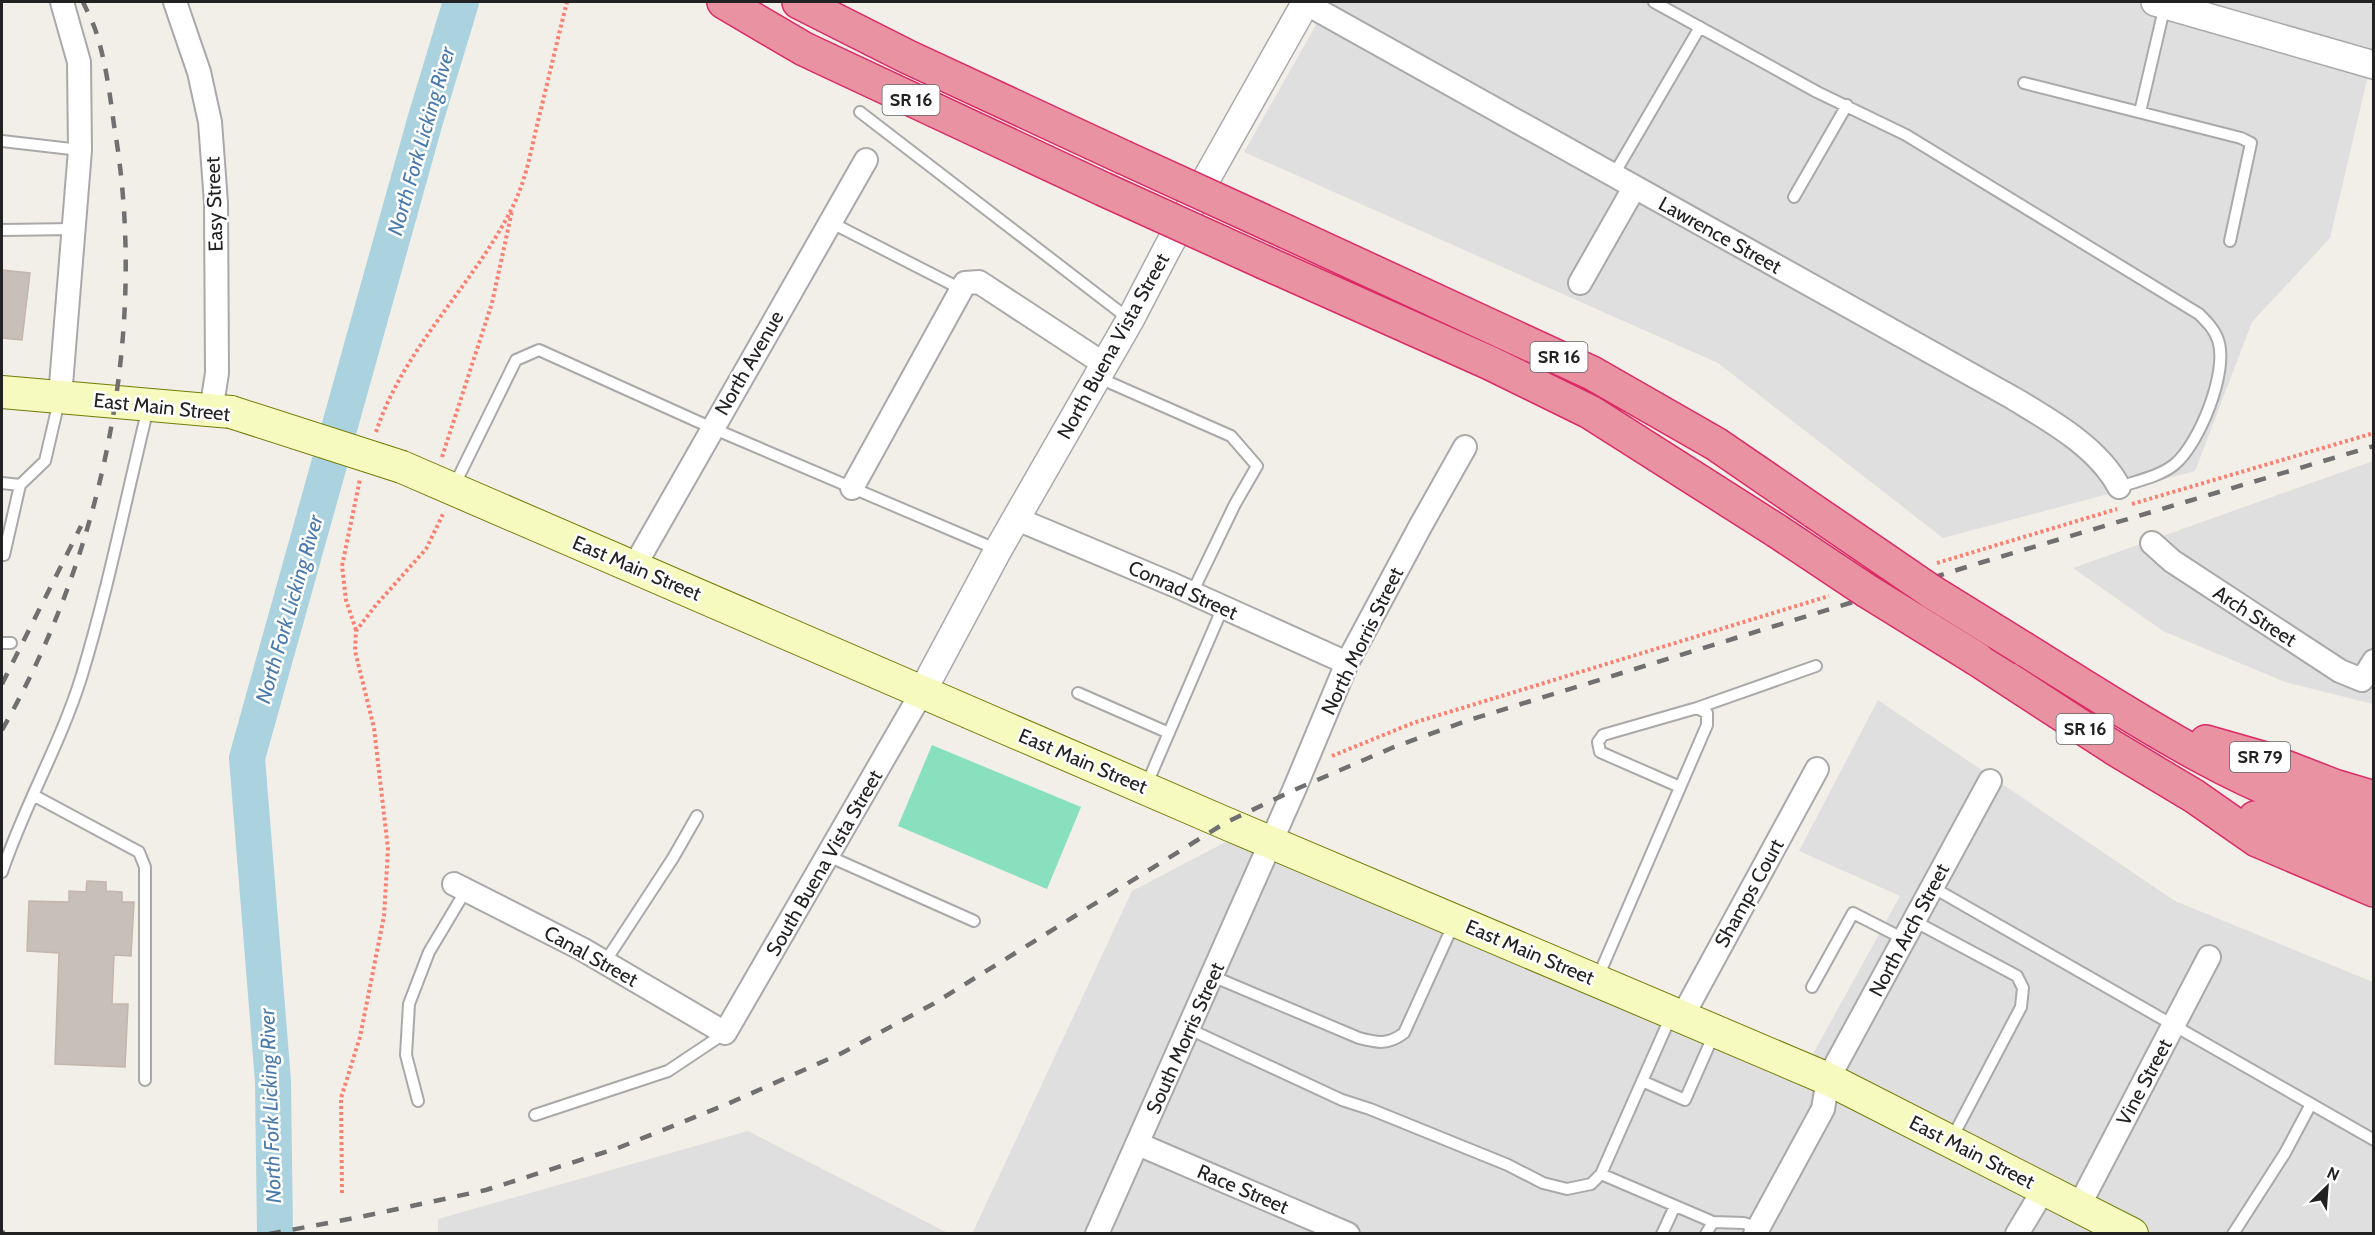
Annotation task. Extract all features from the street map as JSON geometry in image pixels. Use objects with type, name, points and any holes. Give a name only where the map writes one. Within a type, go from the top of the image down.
[{"type":"highway","name":"SR 16","points":[[724,2],[804,49],[1102,189],[1490,363],[1590,412],[1867,591],[2114,748],[2194,796],[2373,858]]},
{"type":"highway","name":"SR 16","points":[[799,2],[908,57],[1123,158],[1478,318],[1592,373],[1716,444],[1932,592],[2200,755],[2260,786],[2326,814],[2373,830]]},
{"type":"highway","name":"SR 79","points":[[2144,722],[2262,758],[2334,786],[2373,798]]},
{"type":"highway","points":[[2194,796],[2257,840],[2373,890]]},
{"type":"main road","name":"East Main Street","points":[[2,392],[221,411],[402,467],[1225,823],[1270,840],[1828,1080],[2132,1233]]},
{"type":"street","points":[[60,397],[80,150],[79,62],[62,2]]},
{"type":"street","name":"Easy Street","points":[[175,2],[199,72],[210,122],[216,203],[217,373],[221,411]]},
{"type":"street","name":"Lawrence Street","points":[[1306,2],[1634,188],[2013,398],[2046,419],[2099,459],[2119,487]]},
{"type":"street","name":"North Buena Vista Street","points":[[922,692],[998,550],[1130,320],[1168,247],[1306,2]]},
{"type":"street","points":[[2160,3],[2373,65]]},
{"type":"street","name":"North Avenue","points":[[634,567],[866,160]]},
{"type":"street","points":[[1580,283],[1634,188]]},
{"type":"street","points":[[852,489],[964,283],[979,282],[1100,370]]},
{"type":"street","name":"North Morris Street","points":[[1270,840],[1294,790],[1347,663],[1465,447]]},
{"type":"street","name":"Conrad Street","points":[[1017,519],[1192,593],[1347,663]]},
{"type":"street","name":"Arch Street","points":[[2152,543],[2172,561],[2340,671],[2362,680],[2373,661]]},
{"type":"street","name":"South Buena Vista Street","points":[[725,1033],[922,692]]},
{"type":"street","name":"Shamps Court","points":[[1677,1015],[1817,769]]},
{"type":"street","name":"North Arch Street","points":[[1756,1231],[1823,1108],[1828,1080],[1990,781]]},
{"type":"street","name":"South Morris Street","points":[[1097,1233],[1189,1029],[1270,840]]},
{"type":"street","name":"Canal Street","points":[[460,887],[605,962],[725,1033]]},
{"type":"street","name":"Vine Street","points":[[2079,1206],[2209,957]]},
{"type":"street","name":"Race Street","points":[[1138,1144],[1348,1233]]},
{"type":"street","points":[[2017,1233],[2044,1189]]},
{"type":"lane","points":[[1654,2],[1817,92],[1847,105],[1946,158],[2199,314],[2213,330],[2221,352],[2220,374],[2212,399],[2194,438],[2174,465],[2119,487]]},
{"type":"lane","points":[[2140,112],[2160,3]]},
{"type":"lane","points":[[1613,176],[1700,27]]},
{"type":"lane","points":[[2025,83],[2241,138],[2251,143],[2230,241]]},
{"type":"lane","points":[[1794,197],[1847,105]]},
{"type":"lane","points":[[860,112],[1130,320]]},
{"type":"lane","points":[[2,141],[80,150]]},
{"type":"lane","points":[[830,222],[961,289]]},
{"type":"lane","points":[[2,230],[74,229]]},
{"type":"lane","points":[[443,485],[516,360],[539,350],[712,428],[998,550]]},
{"type":"lane","points":[[1100,370],[1231,436],[1257,466],[1235,504],[1192,593]]},
{"type":"lane","points":[[2,555],[4,555],[20,484],[45,461],[60,397]]},
{"type":"lane","points":[[2,872],[81,678],[149,405]]},
{"type":"lane","points":[[2,483],[20,484]]},
{"type":"lane","points":[[1145,788],[1223,607]]},
{"type":"lane","points":[[1680,787],[1600,752],[1598,742],[1604,735],[1697,708],[1816,666]]},
{"type":"lane","points":[[1078,693],[1169,733]]},
{"type":"lane","points":[[1596,980],[1707,725],[1707,713],[1697,708]]},
{"type":"lane","points":[[33,795],[139,852],[145,867],[145,1080]]},
{"type":"lane","points":[[605,962],[673,858],[697,816]]},
{"type":"lane","points":[[828,856],[974,921]]},
{"type":"lane","points":[[418,1101],[406,1054],[409,1004],[429,952],[460,887]]},
{"type":"lane","points":[[1932,887],[2373,1140]]},
{"type":"lane","points":[[1812,987],[1853,913],[1909,930],[2017,976],[2023,987],[2022,1007],[1950,1141]]},
{"type":"lane","points":[[1212,976],[1359,1038],[1380,1043],[1393,1041],[1404,1033],[1455,920]]},
{"type":"lane","points":[[1189,1029],[1342,1100],[1370,1109],[1508,1165],[1543,1183],[1567,1189],[1591,1184],[1601,1174],[1642,1081],[1677,1015]]},
{"type":"lane","points":[[1642,1081],[1685,1100],[1716,1031]]},
{"type":"lane","points":[[535,1114],[668,1071],[725,1033]]},
{"type":"lane","points":[[2233,1233],[2285,1153],[2312,1104]]},
{"type":"lane","points":[[1601,1174],[1713,1222],[1744,1223],[1756,1231]]},
{"type":"lane","points":[[1662,1233],[1675,1206]]},
{"type":"lane","points":[[1706,1233],[1713,1222]]},
{"type":"path","points":[[356,630],[376,604],[426,549],[441,521],[443,485],[486,324],[513,207],[526,172],[567,2]]},
{"type":"path","points":[[375,436],[385,406],[419,346],[483,257],[513,207]]},
{"type":"path","points":[[342,1193],[341,1098],[360,1036],[384,916],[388,849],[374,728],[355,651],[356,630],[346,600],[342,566],[361,477]]},
{"type":"shaded area","points":[[1329,2],[2373,2],[2373,54],[2330,238],[2252,322],[2195,471],[1943,538],[1718,363],[1244,152]]},
{"type":"shaded area","points":[[2373,461],[2373,704],[2285,682],[2163,631],[2073,568]]},
{"type":"shaded area","points":[[1878,700],[2175,901],[2373,982],[2373,1233],[972,1234],[1132,891],[1241,834],[1802,1074],[1900,896],[1799,851]]},
{"type":"shaded area","points":[[748,1131],[948,1233],[438,1233],[438,1219]]},
{"type":"green space","points":[[932,745],[1081,807],[1047,889],[898,826]]},
{"type":"building","points":[[2,270],[30,273],[22,340],[2,338]]},
{"type":"building","points":[[87,881],[106,882],[106,891],[122,892],[122,902],[134,902],[131,956],[114,955],[112,1004],[128,1004],[125,1067],[55,1064],[59,953],[27,951],[29,901],[69,902],[69,891],[86,892]]},
{"type":"waterway","name":"North Fork Licking River","points":[[275,1234],[273,1081],[247,758],[425,121],[461,2]]},
{"type":"railway","points":[[2,730],[38,661],[67,589],[91,514],[109,437],[121,359],[126,280],[123,202],[105,68],[96,31],[83,2]]},
{"type":"railway","points":[[269,1234],[486,1190],[618,1148],[725,1105],[842,1053],[933,1004],[1225,823],[1394,747],[1469,720],[1983,562],[2374,446]]},
{"type":"railway","points":[[2,684],[81,526]]}]
